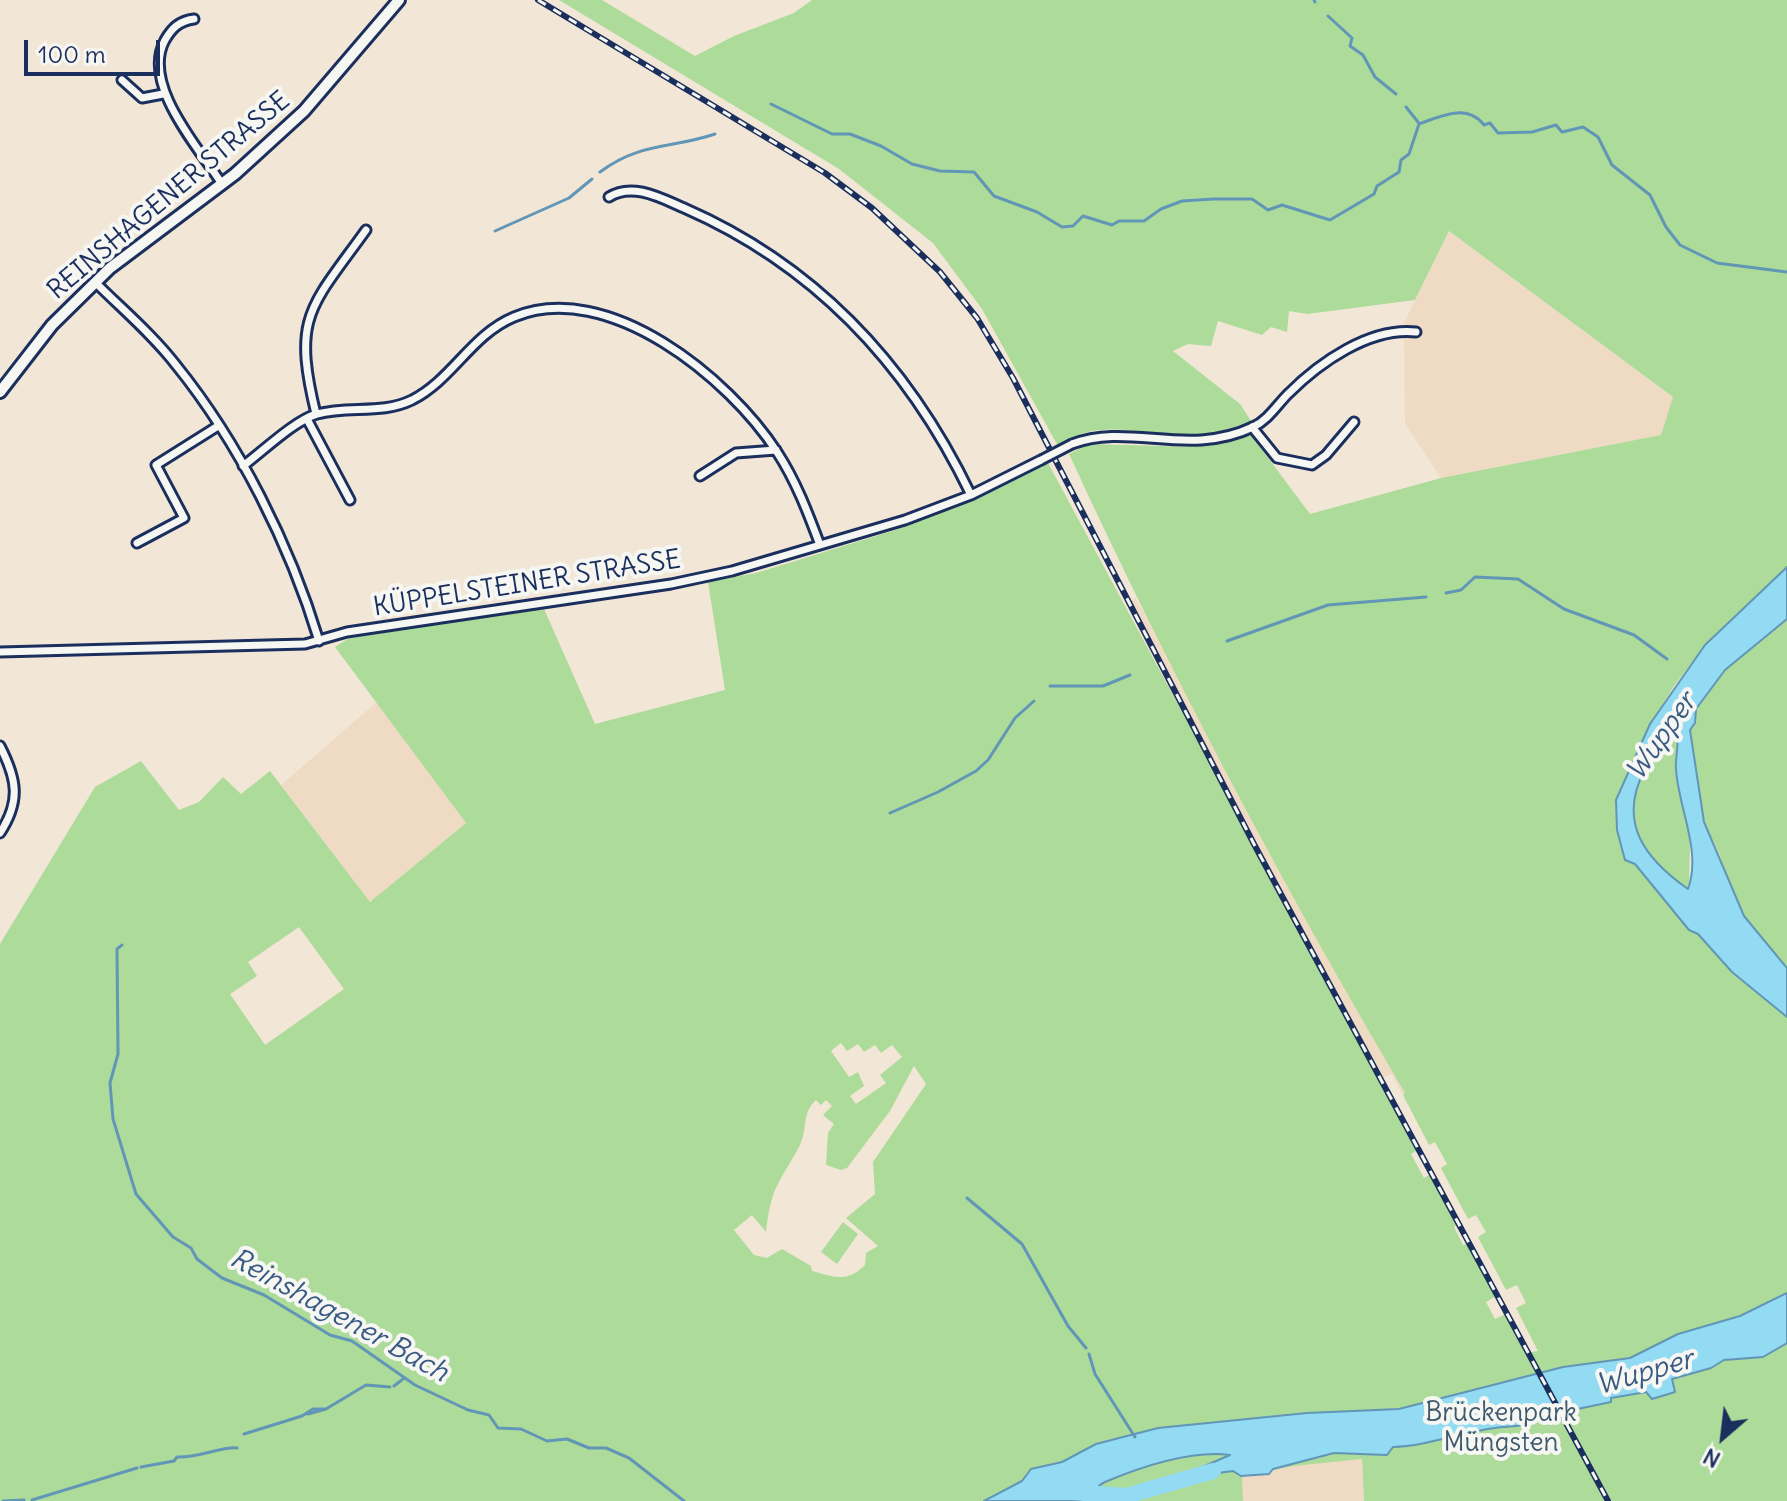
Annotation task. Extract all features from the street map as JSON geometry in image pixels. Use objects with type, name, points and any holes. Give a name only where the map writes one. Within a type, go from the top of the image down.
[{"type":"main road","name":"REINSHAGENER STRASSE","points":[[0,392],[52,325],[95,282],[222,184],[304,111],[399,0]]},
{"type":"street","points":[[194,19],[174,26],[163,45],[158,64],[163,94],[222,184]]},
{"type":"street","points":[[122,80],[142,98],[163,94]]},
{"type":"street","points":[[609,197],[629,190],[690,211],[754,244],[813,285],[865,334],[898,371],[936,426],[971,495]]},
{"type":"street","points":[[316,414],[304,355],[309,317],[321,293],[366,230]]},
{"type":"street","points":[[95,282],[176,364],[243,466],[290,567],[319,641]]},
{"type":"street","points":[[243,466],[316,414],[399,406],[435,385],[468,348],[499,324],[542,309],[571,310],[631,326],[698,366],[742,406],[776,450],[801,494],[820,545]]},
{"type":"street","points":[[1354,422],[1326,455],[1312,465],[1277,458],[1252,427],[1297,386],[1349,346],[1388,333],[1416,332]]},
{"type":"street","points":[[307,419],[350,500]]},
{"type":"street","points":[[137,543],[184,518],[156,465],[218,426]]},
{"type":"street","name":"KÜPPELSTEINER STRASSE","points":[[0,652],[186,648],[319,641],[347,632],[671,584],[905,520],[971,495],[1072,444],[1115,437],[1195,442],[1252,427]]},
{"type":"street","points":[[700,476],[736,453],[776,450]]},
{"type":"street","points":[[154,453],[160,462]]},
{"type":"street","points":[[0,746],[13,772],[16,791],[12,811],[0,833]]},
{"type":"shaded area","points":[[1449,231],[1673,397],[1662,435],[1441,478],[1405,424],[1404,323]]},
{"type":"shaded area","points":[[1136,598],[1265,843],[1406,1093],[1403,1095],[1391,1074],[1381,1079],[1234,814],[1126,604]]},
{"type":"shaded area","points":[[378,701],[466,823],[370,902],[281,785]]},
{"type":"shaded area","points":[[1362,1459],[1364,1501],[1243,1501],[1242,1476],[1294,1466]]},
{"type":"green space","name":"Brückenpark Müngsten","points":[[559,0],[602,0],[695,56],[734,36],[794,13],[812,0],[1787,0],[1787,567],[1705,645],[1674,686],[1650,724],[1616,800],[1621,842],[1689,930],[1698,933],[1732,972],[1787,1017],[1787,1501],[1364,1501],[1362,1459],[1294,1466],[1242,1476],[1243,1501],[0,1501],[0,944],[95,787],[141,761],[179,810],[199,802],[223,777],[241,794],[270,771],[370,902],[466,823],[335,647],[349,638],[544,609],[595,724],[725,690],[708,582],[756,573],[902,528],[1048,463],[1418,1150],[1411,1154],[1424,1178],[1431,1174],[1458,1224],[1454,1227],[1463,1245],[1468,1243],[1496,1296],[1486,1302],[1495,1319],[1506,1314],[1526,1353],[1538,1351],[1516,1308],[1526,1303],[1517,1285],[1506,1290],[1478,1237],[1486,1232],[1476,1215],[1468,1219],[1441,1168],[1447,1164],[1435,1142],[1429,1145],[1403,1095],[1405,1093],[1272,858],[1147,617],[1069,454],[1088,444],[1194,447],[1251,435],[1310,514],[1441,478],[1661,435],[1673,397],[1449,231],[1415,300],[1307,314],[1289,311],[1287,332],[1271,327],[1262,335],[1218,321],[1211,346],[1188,344],[1173,351],[1240,404],[1251,421],[1199,436],[1127,430],[1091,431],[1058,446],[982,309],[933,243],[839,169]],"holes":[[[299,927],[344,989],[265,1045],[230,994],[257,976],[248,962]],[[841,1043],[847,1051],[858,1044],[864,1052],[875,1045],[881,1053],[892,1045],[902,1057],[880,1075],[886,1083],[856,1104],[850,1096],[864,1086],[858,1072],[849,1077],[831,1051]],[[914,1066],[926,1084],[873,1162],[875,1194],[846,1218],[878,1246],[866,1253],[865,1265],[852,1274],[834,1276],[812,1271],[811,1266],[782,1249],[767,1258],[754,1255],[734,1230],[752,1215],[766,1232],[774,1194],[800,1145],[811,1105],[816,1100],[821,1105],[826,1100],[832,1106],[823,1115],[834,1124],[828,1133],[826,1165],[841,1170],[847,1168],[890,1111]]]},
{"type":"green space","points":[[1787,619],[1787,968],[1758,937],[1735,901],[1719,853],[1704,822],[1690,729],[1695,723],[1696,709],[1725,670]]},
{"type":"green space","points":[[1672,736],[1677,736],[1676,769],[1690,837],[1689,890],[1648,852],[1635,823],[1637,788],[1645,769],[1659,746]]},
{"type":"green space","points":[[843,1222],[858,1234],[837,1264],[821,1252]]},
{"type":"water","points":[[1787,567],[1787,619],[1725,670],[1696,709],[1695,723],[1690,730],[1704,822],[1744,916],[1787,968],[1787,1017],[1732,972],[1698,934],[1689,930],[1635,864],[1625,860],[1617,830],[1616,800],[1650,724],[1705,645]],"holes":[[[1672,736],[1677,737],[1678,784],[1691,844],[1692,874],[1688,889],[1659,865],[1640,837],[1635,822],[1637,788],[1645,769],[1659,746]]]},
{"type":"water","points":[[1787,1293],[1787,1343],[1763,1357],[1724,1360],[1711,1368],[1672,1379],[1675,1392],[1652,1399],[1646,1392],[1611,1398],[1611,1402],[1539,1417],[1522,1425],[1393,1447],[1387,1455],[1334,1453],[1273,1469],[1269,1474],[1241,1476],[1233,1471],[1195,1476],[1193,1471],[1230,1455],[1199,1455],[1166,1461],[1119,1476],[1076,1501],[984,1501],[1022,1481],[1031,1469],[1062,1462],[1096,1444],[1158,1428],[1307,1413],[1399,1409],[1563,1367],[1630,1358],[1678,1334],[1740,1316]]},
{"type":"waterway","points":[[1328,16],[1352,38],[1350,46],[1363,55],[1375,77],[1396,94]]},
{"type":"waterway","points":[[771,104],[832,134],[850,134],[881,146],[912,164],[940,171],[974,172],[994,196],[1037,212],[1062,227],[1073,226],[1083,216],[1112,225],[1119,221],[1144,221],[1161,209],[1182,201],[1213,199],[1252,199],[1268,210],[1282,205],[1330,220],[1374,194],[1377,186],[1399,172],[1401,160],[1409,154],[1419,124],[1427,121],[1462,113],[1470,114],[1484,125],[1490,123],[1498,133],[1532,132],[1556,125],[1562,132],[1583,127],[1598,137],[1612,165],[1650,195],[1666,227],[1680,245],[1717,263],[1787,272]]},
{"type":"waterway","points":[[1406,107],[1418,122]]},
{"type":"waterway","points":[[600,172],[642,151],[715,134]]},
{"type":"waterway","points":[[495,231],[569,198],[592,179]]},
{"type":"waterway","points":[[1446,593],[1461,590],[1475,577],[1518,579],[1564,609],[1634,635],[1667,659]]},
{"type":"waterway","points":[[1227,641],[1328,605],[1426,597]]},
{"type":"waterway","points":[[1050,686],[1103,686],[1130,675]]},
{"type":"waterway","points":[[890,813],[976,771],[988,760],[1015,718],[1034,701]]},
{"type":"waterway","name":"Reinshagener Bach","points":[[122,945],[117,949],[118,1054],[110,1083],[113,1119],[136,1194],[173,1237],[191,1248],[197,1259],[222,1278],[264,1295],[330,1335],[352,1341],[415,1385],[468,1410],[489,1415],[498,1428],[521,1429],[547,1441],[567,1439],[589,1448],[606,1448],[629,1458],[684,1501]]},
{"type":"waterway","points":[[967,1198],[1022,1244],[1068,1326],[1086,1348]]},
{"type":"waterway","points":[[1089,1354],[1095,1374],[1135,1437]]},
{"type":"waterway","points":[[394,1386],[403,1379]]},
{"type":"waterway","points":[[244,1434],[302,1416],[313,1409],[326,1409],[366,1385],[390,1387]]},
{"type":"waterway","points":[[308,1414],[326,1409]]},
{"type":"waterway","points":[[141,1467],[174,1461],[177,1457],[237,1448]]},
{"type":"waterway","points":[[32,1500],[137,1468]]},
{"type":"waterway","name":"Wupper","points":[[1072,1492],[1126,1496],[1213,1471]]},
{"type":"waterway","points":[[3,1501],[24,1500]]},
{"type":"railway","points":[[538,0],[825,173],[872,208],[940,272],[977,318],[1013,378],[1255,846],[1608,1501]]}]
